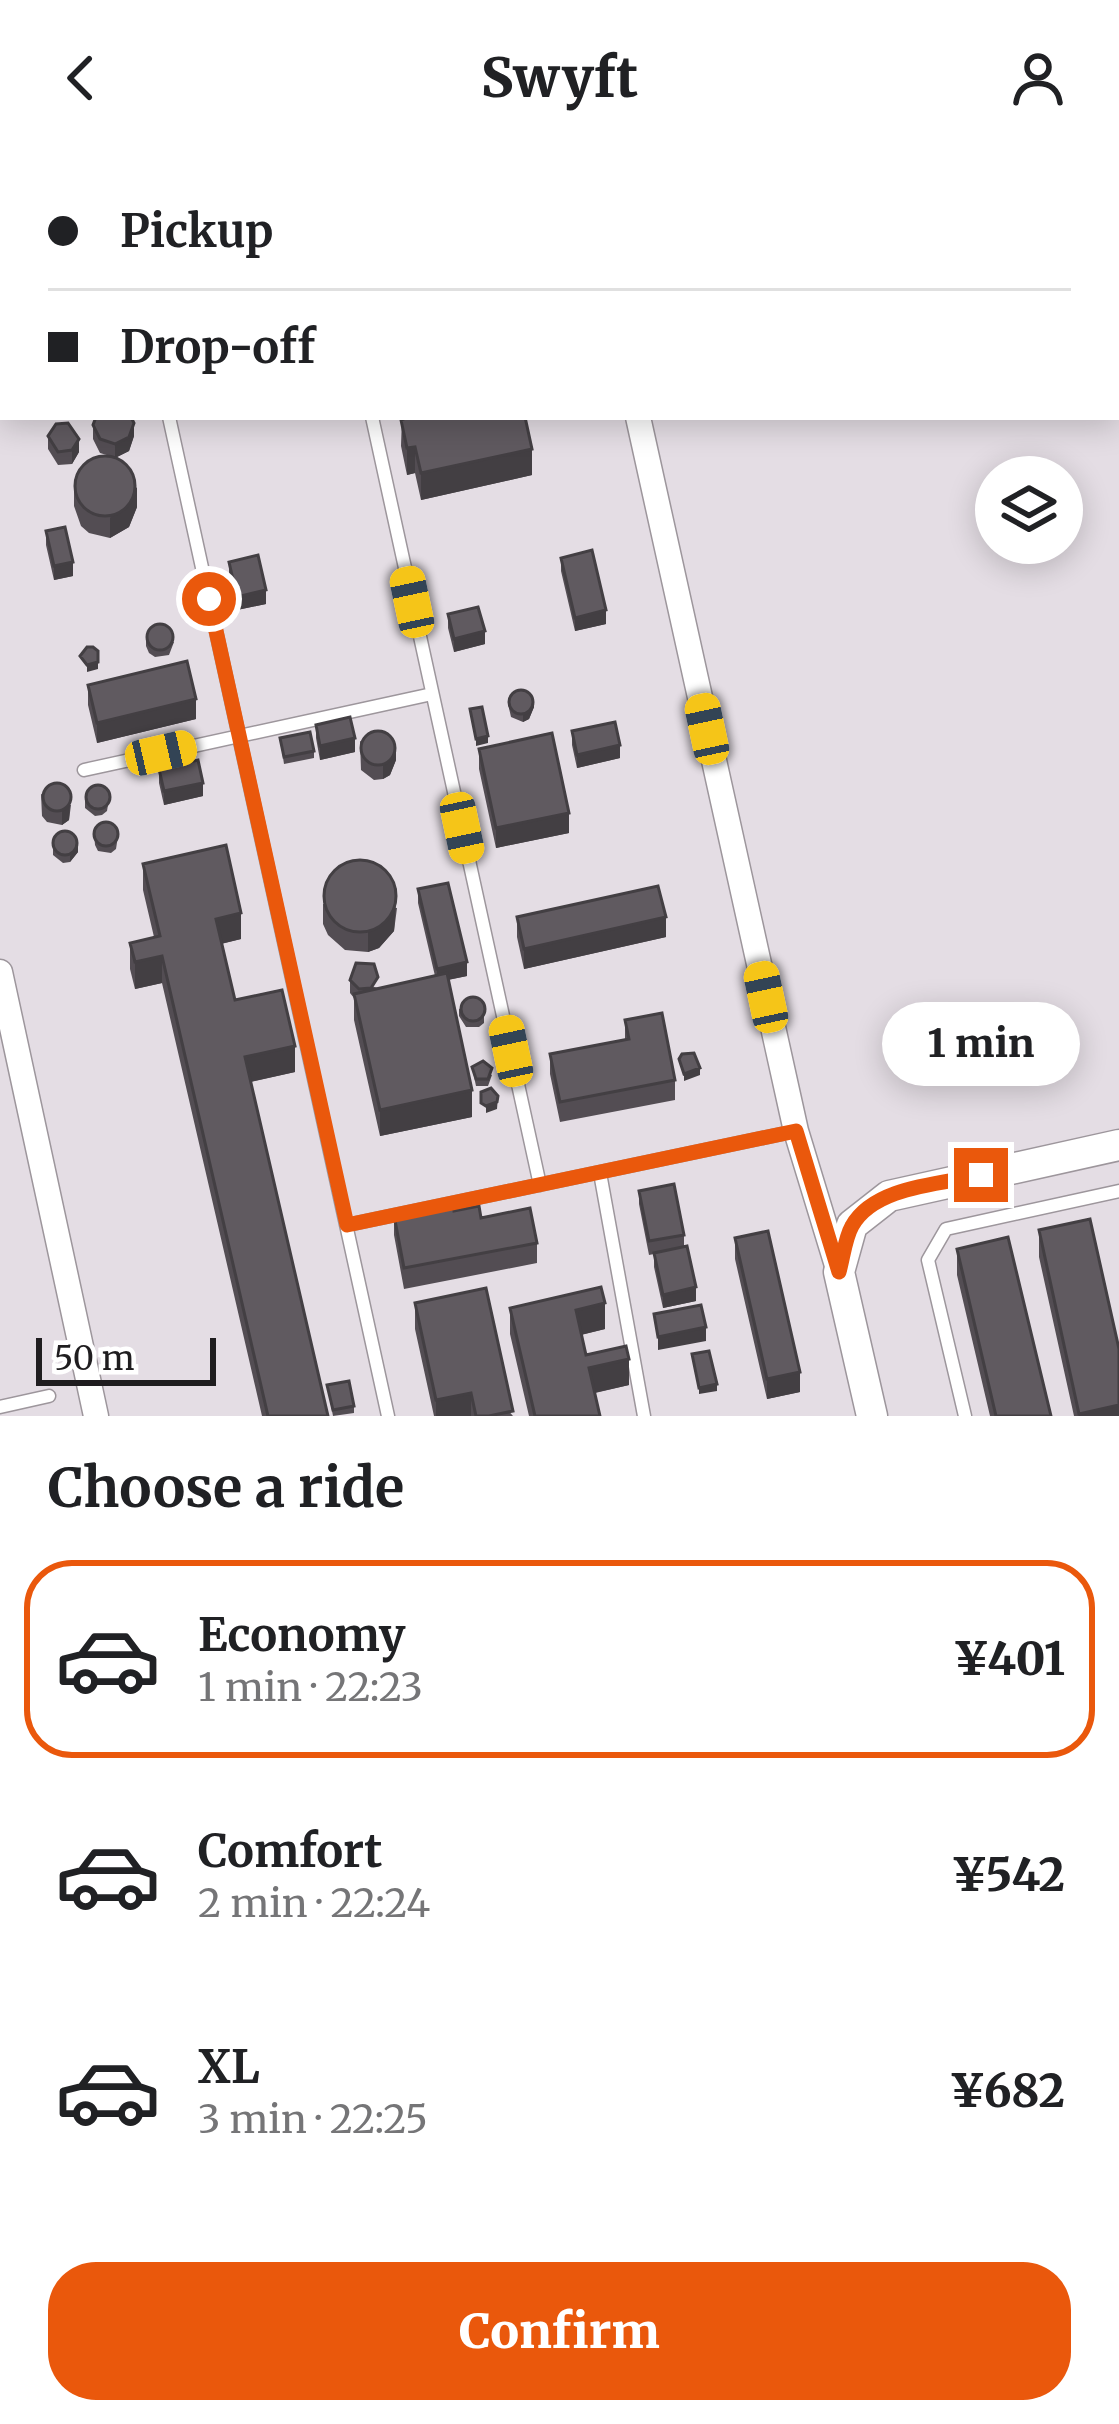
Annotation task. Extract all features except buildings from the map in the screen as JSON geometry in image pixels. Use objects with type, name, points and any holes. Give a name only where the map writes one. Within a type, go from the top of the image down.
[{"type":"street","points":[[639,420],[796,1131],[839,1272],[872,1416]]},
{"type":"street","points":[[0,972],[96,1416]]},
{"type":"street","points":[[839,1272],[852,1225],[889,1196],[1119,1145]]},
{"type":"lane","points":[[170,420],[388,1416]]},
{"type":"lane","points":[[373,420],[540,1185]]},
{"type":"lane","points":[[84,770],[433,694]]},
{"type":"lane","points":[[347,1225],[796,1131]]},
{"type":"lane","points":[[600,1173],[644,1416]]},
{"type":"lane","points":[[965,1416],[928,1260],[946,1229],[1119,1191]]},
{"type":"lane","points":[[0,1407],[49,1396]]},
{"type":"route","points":[[209,599],[347,1225],[796,1131],[839,1272],[852,1225],[865,1212],[889,1196],[981,1175]]}]
